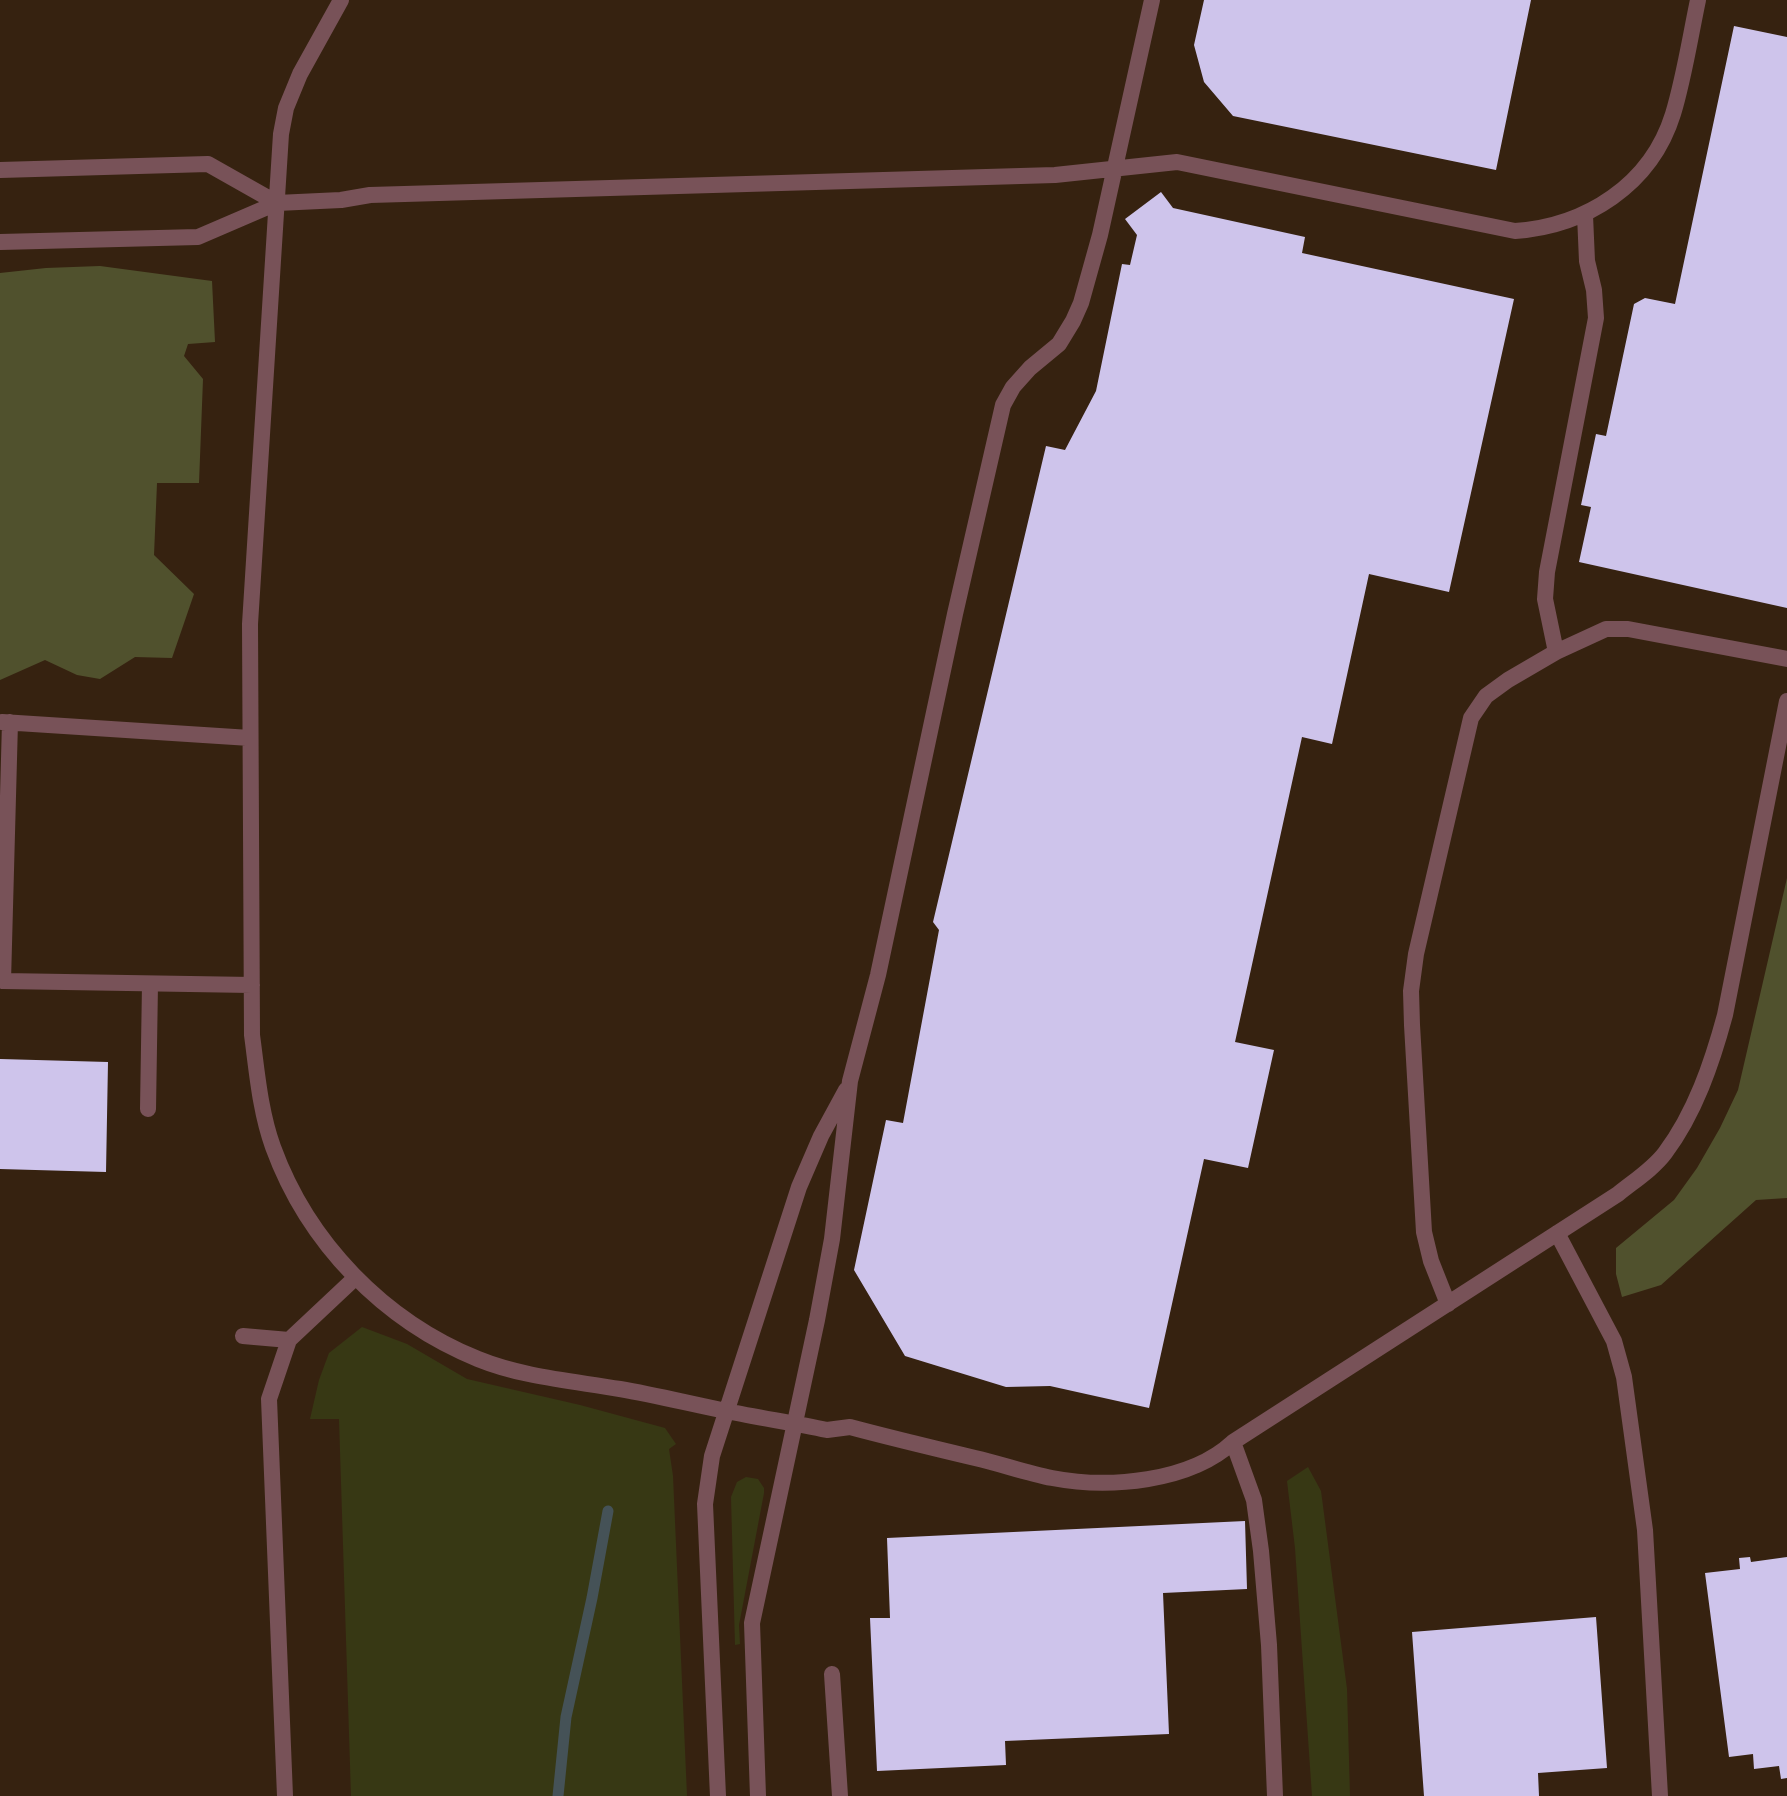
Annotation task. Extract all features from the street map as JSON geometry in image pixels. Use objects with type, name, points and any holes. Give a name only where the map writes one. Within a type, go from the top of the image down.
[{"type":"lane","points":[[341,0],[300,74],[286,108],[281,134],[252,574],[252,1035],[258,1089],[273,1146],[290,1186],[313,1224],[355,1278],[404,1319],[480,1360],[523,1372],[657,1395],[827,1430],[850,1427],[1052,1478],[1095,1482],[1139,1480],[1181,1471],[1221,1453],[1233,1442],[1618,1194],[1664,1154],[1700,1089],[1725,1015],[1787,701]]},
{"type":"lane","points":[[758,1796],[752,1623],[832,1239],[850,1081],[878,975],[1003,405],[1013,387],[1030,368],[1059,344],[1073,321],[1095,254],[1152,0]]},
{"type":"lane","points":[[0,242],[198,237],[277,203],[341,200],[370,195],[1055,175],[1177,162],[1515,231],[1538,230],[1585,215],[1607,203],[1629,185],[1647,164],[1662,141],[1673,115],[1698,0]]},
{"type":"lane","points":[[0,170],[208,164],[277,203]]},
{"type":"lane","points":[[1556,652],[1545,599],[1547,572],[1596,318],[1587,261],[1585,215]]},
{"type":"lane","points":[[1448,1304],[1424,1232],[1411,991],[1416,954],[1471,718],[1486,696],[1508,680],[1556,652],[1606,629],[1628,629],[1787,659]]},
{"type":"lane","points":[[250,738],[5,722],[3,981],[252,985]]},
{"type":"lane","points":[[148,1109],[150,984]]},
{"type":"lane","points":[[718,1796],[705,1504],[712,1456],[799,1187],[850,1081]]},
{"type":"lane","points":[[1557,1233],[1614,1341],[1624,1377],[1645,1530],[1660,1796]]},
{"type":"lane","points":[[285,1796],[269,1399],[289,1340],[355,1278]]},
{"type":"lane","points":[[243,1336],[289,1340]]},
{"type":"lane","points":[[1233,1442],[1254,1500],[1261,1551],[1269,1645],[1275,1796]]},
{"type":"lane","points":[[832,1674],[840,1796]]},
{"type":"shaded area","points":[[362,1327],[407,1344],[467,1379],[665,1428],[676,1444],[669,1449],[673,1476],[687,1796],[351,1796],[339,1419],[310,1419],[329,1353]]},
{"type":"shaded area","points":[[1308,1467],[1321,1491],[1347,1689],[1350,1796],[1312,1796],[1295,1548],[1287,1481]]},
{"type":"shaded area","points":[[746,1477],[758,1479],[764,1493],[739,1625],[740,1644],[735,1645],[731,1497],[737,1482]]},
{"type":"green space","points":[[100,266],[212,281],[215,342],[188,344],[184,356],[203,379],[199,483],[157,483],[154,555],[194,594],[172,658],[135,657],[100,679],[77,675],[45,660],[0,680],[0,273]]},
{"type":"green space","points":[[1787,878],[1787,1198],[1756,1200],[1661,1285],[1622,1297],[1616,1274],[1616,1248],[1674,1200],[1697,1168],[1738,1090]]},
{"type":"building","points":[[1204,0],[1531,0],[1496,170],[1233,116],[1204,82],[1194,45]]},
{"type":"building","points":[[1734,26],[1787,37],[1787,608],[1579,562],[1591,507],[1581,505],[1596,434],[1606,436],[1634,304],[1645,298],[1675,304]]},
{"type":"building","points":[[1161,192],[1173,208],[1305,237],[1302,253],[1514,299],[1449,592],[1369,574],[1332,744],[1302,737],[1235,1042],[1274,1050],[1248,1168],[1204,1159],[1149,1408],[1050,1386],[1006,1387],[905,1356],[854,1270],[886,1120],[903,1123],[939,930],[933,922],[1046,446],[1065,450],[1096,391],[1122,264],[1130,265],[1137,235],[1125,219]]},
{"type":"building","points":[[0,1059],[108,1062],[106,1172],[0,1169]]},
{"type":"building","points":[[1245,1521],[1247,1589],[1163,1593],[1169,1734],[1005,1741],[1006,1765],[877,1771],[870,1618],[890,1618],[887,1538]]},
{"type":"building","points":[[1750,1557],[1751,1562],[1787,1557],[1787,1778],[1781,1779],[1779,1766],[1754,1769],[1753,1754],[1729,1757],[1705,1573],[1740,1569],[1739,1558]]},
{"type":"building","points":[[1596,1617],[1607,1768],[1538,1773],[1539,1796],[1424,1796],[1412,1632]]},
{"type":"waterway","points":[[558,1796],[566,1717],[608,1511]]}]
